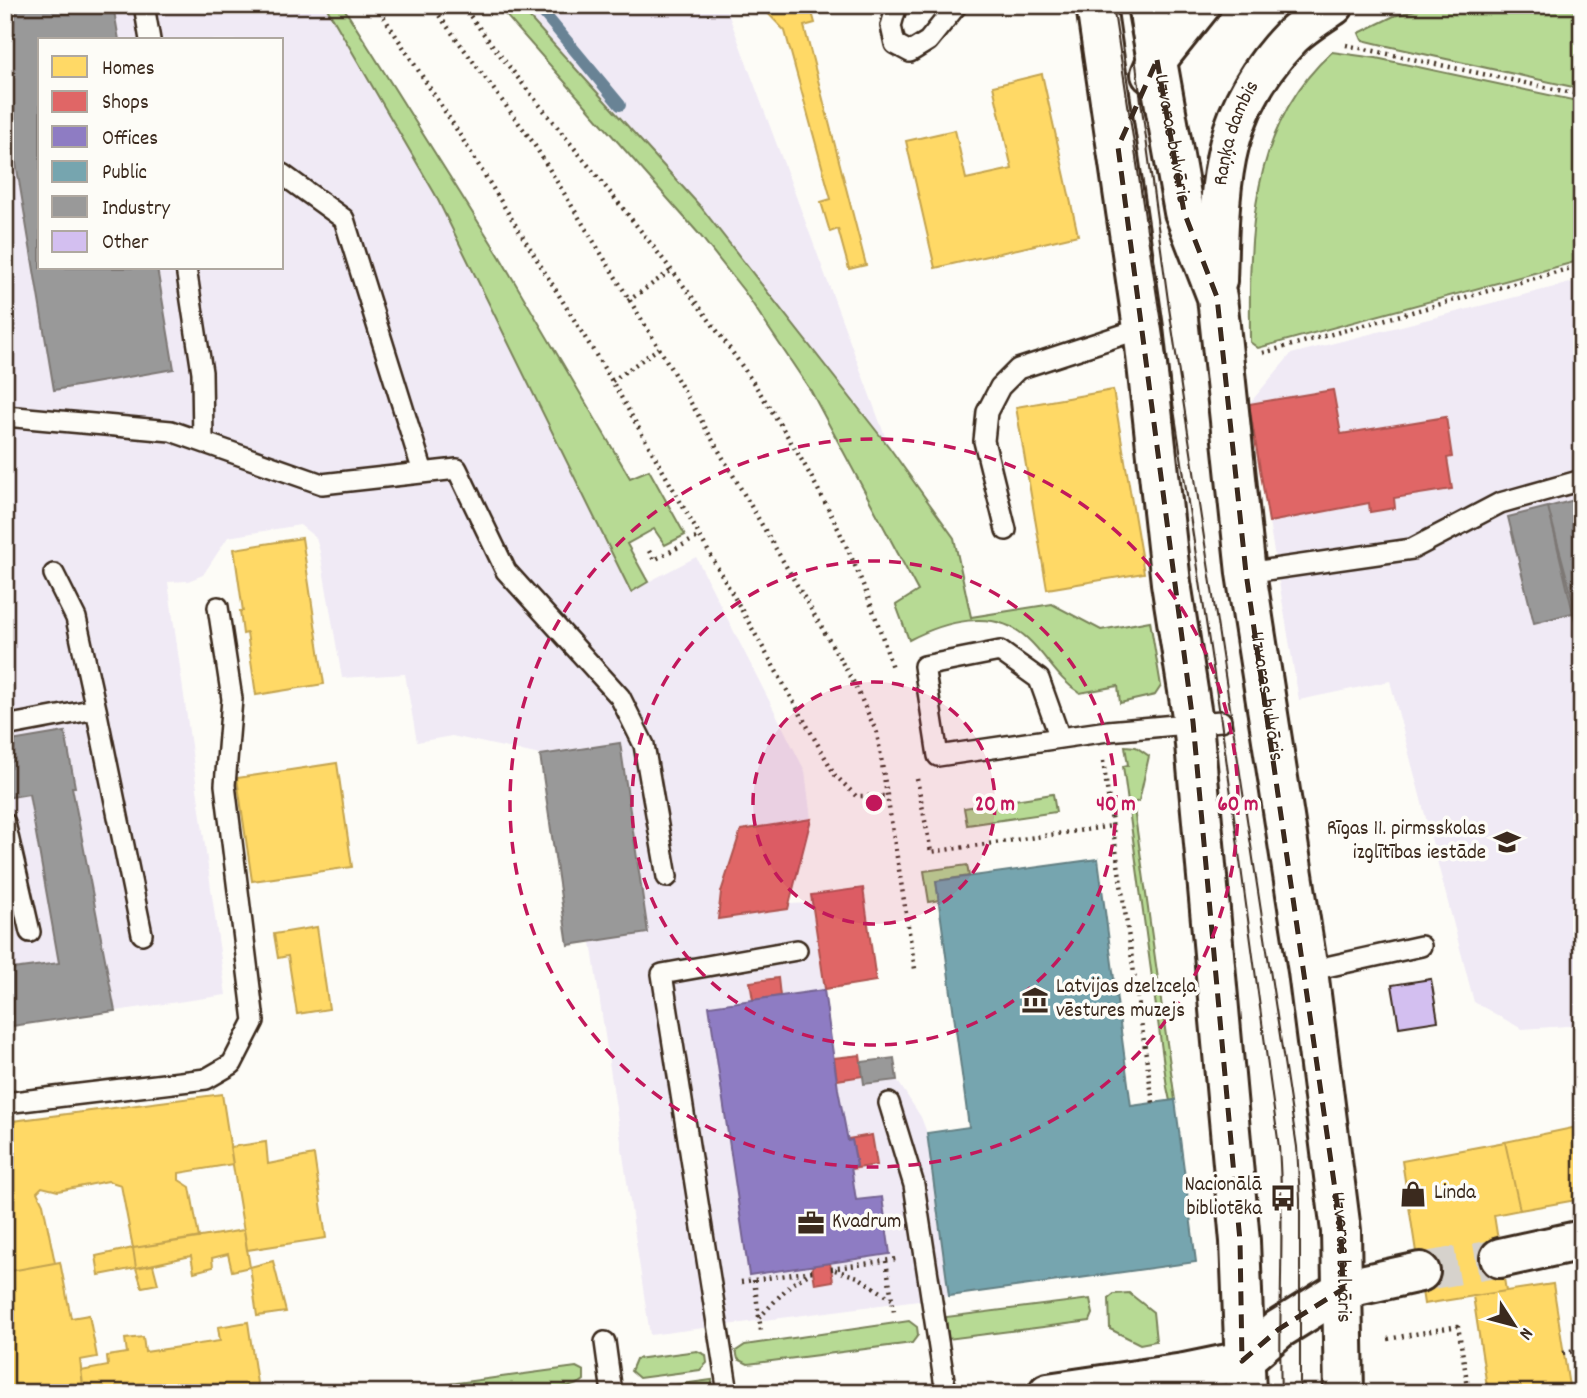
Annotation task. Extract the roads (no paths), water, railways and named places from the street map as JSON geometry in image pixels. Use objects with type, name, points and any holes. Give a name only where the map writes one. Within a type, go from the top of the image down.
[{"type":"main road","points":[[1096,5],[1143,328],[1171,583],[1207,722],[1240,1241],[1244,1377]]},
{"type":"main road","name":"Uzvaras bulvāris","points":[[1147,5],[1184,212],[1217,297],[1246,573],[1308,971],[1341,1231],[1344,1393]]},
{"type":"main road","points":[[1118,146],[1157,60],[1201,5]]},
{"type":"main road","name":"Raņķa dambis","points":[[1217,297],[1220,180],[1234,121],[1262,70],[1293,35],[1334,5]]},
{"type":"main road","points":[[1500,1258],[1582,1240]]},
{"type":"main road","points":[[1244,1377],[1279,1329],[1343,1289],[1420,1272]]},
{"type":"main road","points":[[1048,1393],[1184,1373],[1244,1377]]},
{"type":"lane","points":[[145,5],[150,38]]},
{"type":"lane","points":[[897,5],[891,26],[895,44],[909,52],[928,41],[957,5]]},
{"type":"lane","points":[[284,175],[344,219],[423,472]]},
{"type":"lane","points":[[186,270],[202,372],[203,442]]},
{"type":"lane","points":[[1006,530],[984,440],[987,412],[1000,387],[1018,369],[1143,328]]},
{"type":"lane","points":[[5,416],[171,431],[323,484],[457,469],[506,571],[620,697],[644,745],[667,877]]},
{"type":"lane","points":[[1246,573],[1412,549],[1500,503],[1582,480]]},
{"type":"lane","points":[[54,574],[76,618],[142,934]]},
{"type":"lane","points":[[5,1103],[206,1079],[232,1064],[254,1021],[225,785],[232,699],[218,607]]},
{"type":"lane","points":[[1060,738],[1039,679],[1000,651],[924,666],[938,757],[1060,738],[1207,722]]},
{"type":"lane","points":[[5,726],[96,709]]},
{"type":"lane","points":[[5,823],[30,932]]},
{"type":"lane","points":[[1308,971],[1421,946]]},
{"type":"lane","points":[[728,1393],[662,974],[797,950]]},
{"type":"lane","points":[[889,1103],[914,1185],[946,1393]]},
{"type":"lane","points":[[605,1342],[612,1393]]},
{"type":"waterway","points":[[537,5],[620,105]]},
{"type":"tunnel","points":[[1420,1272],[1500,1258]]},
{"type":"tram line","points":[[1113,5],[1221,721],[1279,1147],[1281,1393]]},
{"type":"tram line","points":[[1128,5],[1169,308],[1297,1147],[1300,1199],[1300,1393]]},
{"type":"place","name":"Rīgas 11. pirmsskolas izglītības iestāde","points":[[1507,842]]},
{"type":"place","name":"Latvijas dzelzceļa vēstures muzejs","points":[[1035,1000]]},
{"type":"place","name":"Linda","points":[[1413,1194]]},
{"type":"place","name":"Nacionālā bibliotēka","points":[[1283,1198]]},
{"type":"place","name":"Kvadrum","points":[[811,1223]]}]
